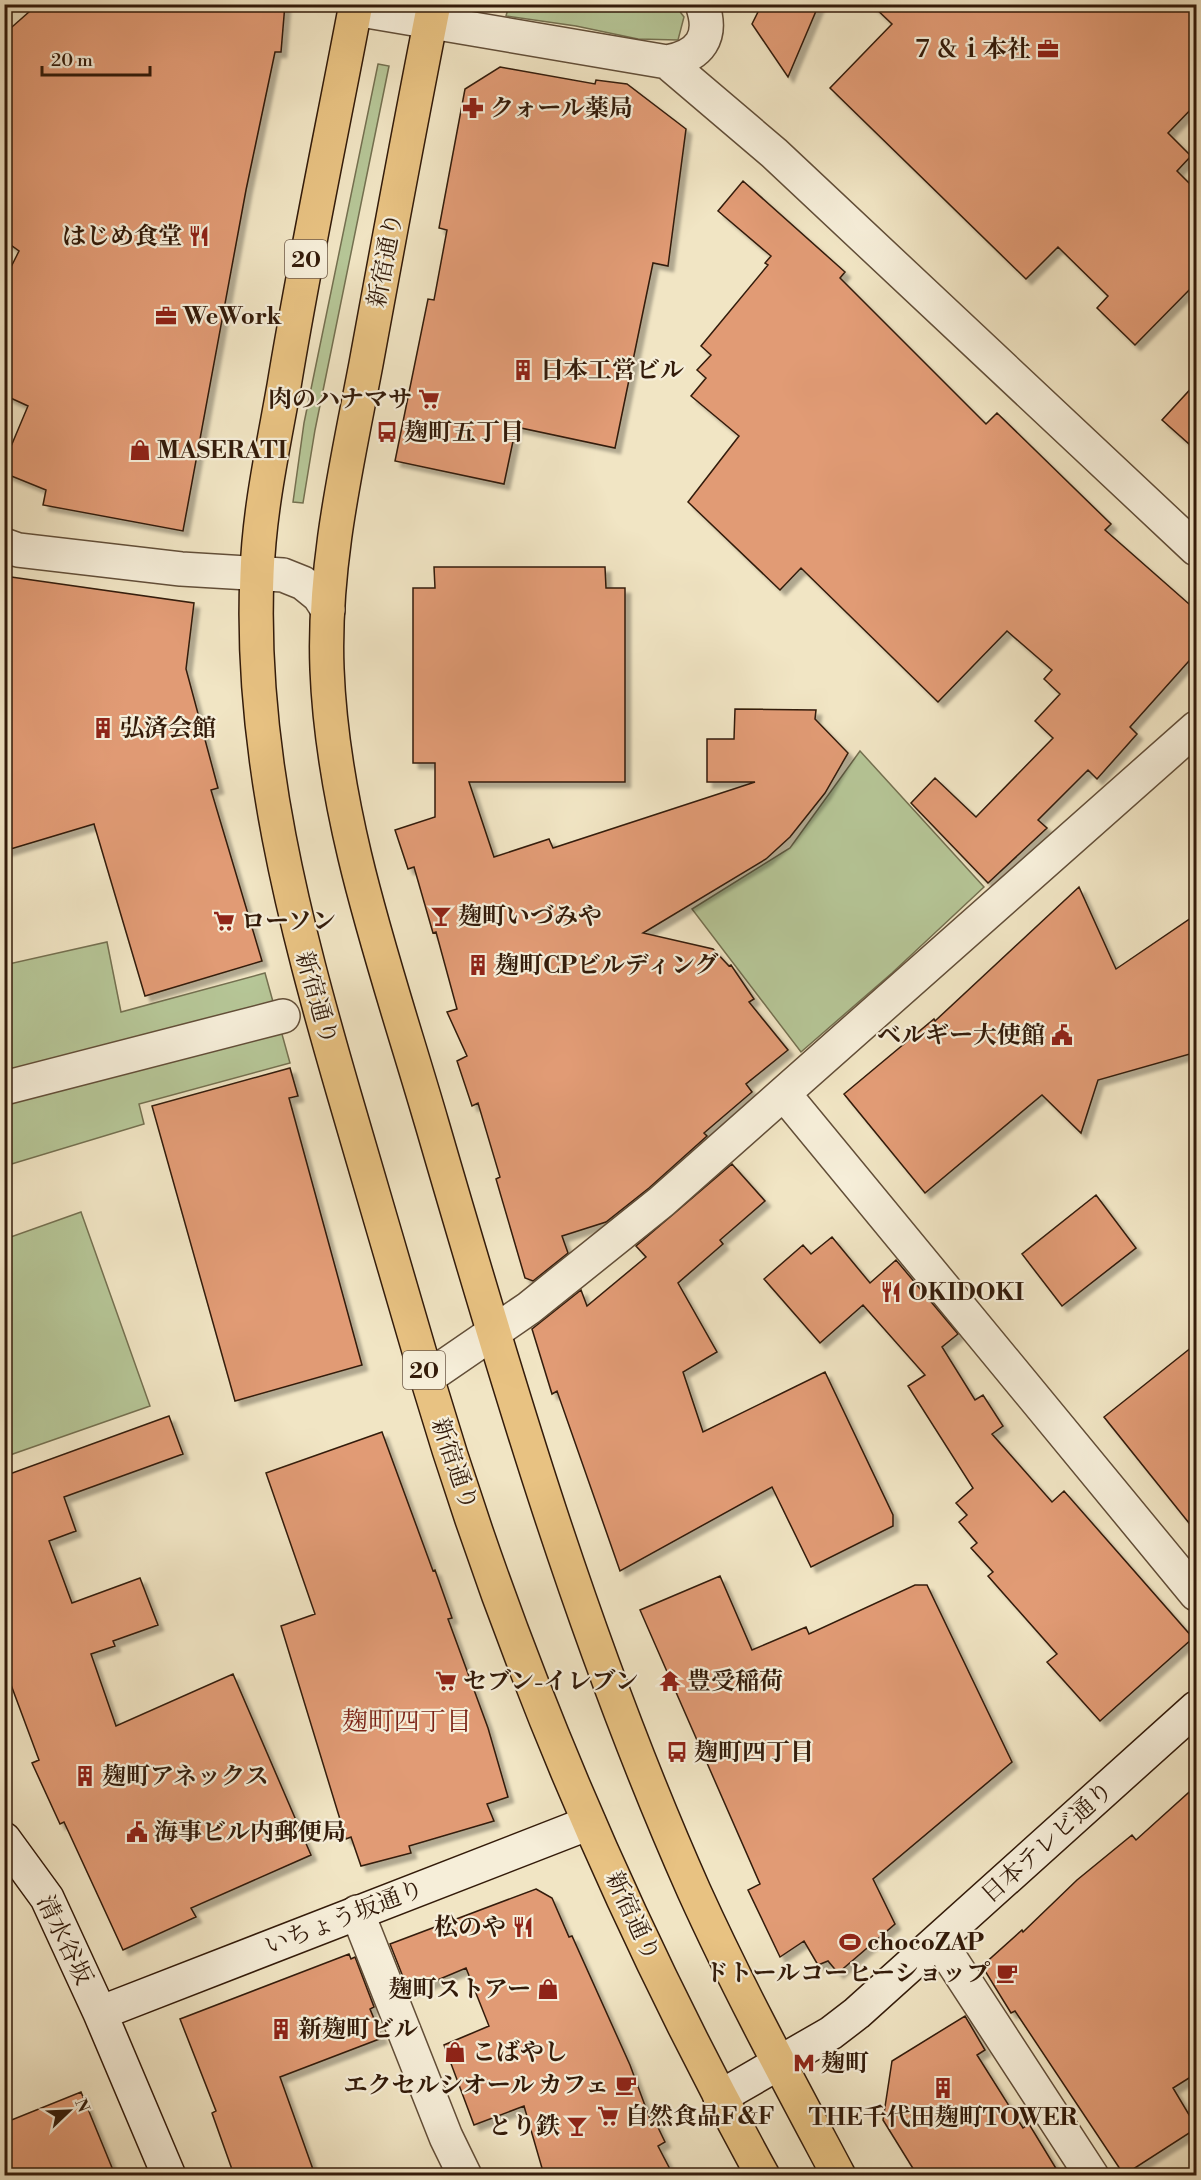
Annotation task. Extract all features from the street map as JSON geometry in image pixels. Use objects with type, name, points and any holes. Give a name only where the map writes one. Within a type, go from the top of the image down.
[{"type":"highway","name":"20","points":[[257,571],[263,510],[298,299],[356,7]]},
{"type":"highway","name":"新宿通り","points":[[328,610],[337,516],[432,13]]},
{"type":"highway","name":"新宿通り","points":[[257,571],[256,605],[264,743],[278,834],[302,949],[444,1435],[518,1645],[589,1823],[720,2097],[763,2175]]},
{"type":"highway","points":[[328,610],[327,665],[332,734],[350,831],[376,932],[493,1332],[587,1619],[639,1758],[692,1887],[780,2065],[839,2175]]},
{"type":"street","points":[[356,7],[432,13],[667,62],[685,59],[697,50],[705,37],[708,21],[702,4]]},
{"type":"street","points":[[667,62],[774,153],[1197,549]]},
{"type":"street","points":[[4,545],[18,550],[181,569],[257,571],[283,575],[303,583],[319,596],[328,610]]},
{"type":"street","points":[[427,1378],[529,1308],[661,1202],[1197,728]]},
{"type":"street","points":[[4,1089],[283,1016]]},
{"type":"street","points":[[784,1094],[1197,1594]]},
{"type":"street","name":"日本テレビ通り","points":[[720,2097],[780,2065],[831,2033],[857,2013],[1197,1708]]},
{"type":"street","name":"いちょう坂通り","points":[[100,2013],[589,1823]]},
{"type":"street","name":"清水谷坂","points":[[4,1839],[47,1898],[100,2013],[169,2175]]},
{"type":"street","points":[[357,1912],[446,2137],[465,2175]]},
{"type":"street","points":[[939,1941],[1092,2175]]},
{"type":"green space","points":[[509,5],[675,5],[684,17],[678,40],[638,39],[576,26],[506,16]]},
{"type":"green space","points":[[378,64],[389,66],[315,430],[303,503],[293,502],[304,423]]},
{"type":"green space","points":[[860,751],[984,887],[892,973],[801,1052],[692,909],[790,848]]},
{"type":"green space","points":[[107,942],[121,1012],[265,973],[290,1063],[139,1104],[144,1124],[5,1166],[4,965]]},
{"type":"green space","points":[[81,1212],[150,1406],[10,1455],[4,1438],[5,1239]]},
{"type":"building","points":[[38,4],[285,4],[281,52],[275,52],[246,190],[183,531],[43,505],[46,490],[4,473],[4,463],[28,406],[4,395],[4,281],[19,251],[4,240],[4,34]]},
{"type":"building","points":[[762,4],[819,4],[788,77],[752,24]]},
{"type":"building","points":[[871,4],[1197,4],[1197,103],[1168,133],[1191,156],[1177,171],[1197,191],[1197,282],[1135,345],[1097,308],[1108,296],[1058,247],[1026,279],[830,88],[892,24]]},
{"type":"building","points":[[500,67],[595,84],[596,80],[627,84],[686,129],[668,266],[653,263],[615,448],[516,427],[504,484],[395,461],[428,299],[434,300],[447,230],[439,228],[465,89]]},
{"type":"building","points":[[743,181],[845,272],[840,278],[986,424],[997,413],[1111,524],[1105,530],[1197,611],[1197,652],[1130,727],[1137,734],[1097,779],[1088,770],[1038,820],[1047,828],[988,883],[911,803],[935,778],[976,817],[1053,738],[1035,721],[1060,694],[1044,679],[1052,670],[1007,631],[938,702],[801,568],[780,590],[688,502],[739,436],[691,396],[706,378],[697,370],[711,355],[701,346],[768,265],[765,263],[771,256],[718,211]]},
{"type":"building","points":[[1197,382],[1197,451],[1162,420]]},
{"type":"building","points":[[434,567],[605,567],[606,588],[625,588],[625,782],[469,782],[494,857],[549,839],[553,848],[755,782],[707,782],[707,739],[734,739],[735,709],[816,710],[815,719],[848,753],[825,793],[790,837],[766,859],[643,933],[713,949],[729,966],[731,965],[754,999],[749,1002],[788,1050],[746,1084],[752,1092],[704,1133],[707,1136],[649,1188],[606,1222],[562,1236],[568,1253],[533,1281],[525,1278],[496,1179],[500,1177],[478,1103],[472,1106],[457,1061],[467,1056],[447,1012],[457,1009],[436,932],[433,933],[414,867],[408,869],[395,830],[435,817],[435,763],[413,763],[413,588],[435,588]]},
{"type":"building","name":"弘済会館","points":[[4,576],[194,603],[186,669],[218,788],[211,790],[262,961],[145,996],[94,824],[4,851]]},
{"type":"building","points":[[1079,887],[1116,969],[1197,914],[1197,1052],[1098,1080],[1081,1133],[1042,1095],[925,1193],[844,1094],[934,1019],[935,1021]]},
{"type":"building","points":[[290,1068],[298,1096],[289,1098],[362,1365],[235,1401],[152,1106]]},
{"type":"building","points":[[732,1164],[765,1201],[720,1240],[723,1244],[678,1283],[717,1352],[683,1372],[703,1432],[825,1372],[893,1515],[893,1526],[811,1567],[772,1487],[620,1571],[557,1391],[552,1394],[532,1329],[581,1290],[587,1306],[646,1257],[636,1246]]},
{"type":"building","points":[[1096,1195],[1136,1248],[1062,1306],[1022,1254]]},
{"type":"building","points":[[832,1237],[870,1283],[896,1260],[958,1334],[942,1347],[975,1400],[983,1395],[1003,1426],[992,1434],[1052,1502],[1064,1491],[1193,1638],[1100,1721],[1047,1662],[1057,1654],[988,1576],[993,1572],[971,1548],[977,1543],[959,1522],[967,1515],[956,1503],[973,1488],[908,1386],[925,1375],[863,1305],[820,1343],[764,1279],[803,1245],[811,1254]]},
{"type":"building","points":[[1197,1343],[1197,1533],[1104,1417]]},
{"type":"building","points":[[169,1416],[183,1454],[64,1497],[76,1531],[49,1541],[72,1603],[140,1578],[158,1625],[113,1641],[115,1646],[91,1654],[116,1726],[233,1674],[311,1855],[191,1908],[196,1917],[123,1950],[64,1822],[60,1824],[32,1763],[39,1760],[4,1666],[4,1476]]},
{"type":"building","points":[[382,1432],[452,1618],[448,1619],[488,1728],[508,1797],[487,1804],[494,1821],[409,1846],[411,1853],[361,1866],[351,1837],[346,1839],[281,1626],[315,1614],[266,1473]]},
{"type":"building","points":[[720,1576],[752,1650],[806,1627],[809,1634],[915,1585],[927,1585],[1012,1762],[873,1879],[895,1924],[838,1973],[828,1961],[818,1965],[804,1941],[780,1957],[748,1890],[760,1884],[640,1610]]},
{"type":"building","points":[[1197,1785],[1197,2073],[1173,2088],[1197,2128],[1124,2175],[1015,2011],[1011,2013],[982,1966],[1022,1930],[1023,1932],[1077,1880],[1132,1835],[1136,1840]]},
{"type":"building","points":[[536,1889],[552,1898],[569,1937],[572,1936],[630,2065],[650,2119],[653,2117],[665,2142],[658,2146],[673,2175],[544,2175],[524,2106],[474,2125],[444,2045],[489,2026],[466,1968],[409,1992],[390,1944]]},
{"type":"building","name":"新麹町ビル","points":[[349,1954],[351,1959],[355,1957],[374,2007],[370,2009],[382,2038],[280,2077],[315,2175],[234,2175],[212,2113],[216,2111],[180,2019]]},
{"type":"building","name":"THE千代田麹町TOWER","points":[[965,2016],[985,2050],[977,2055],[1023,2128],[1029,2124],[1060,2175],[917,2175],[883,2120],[892,2061]]},
{"type":"building","points":[[81,2092],[115,2175],[4,2175],[4,2123]]},
{"type":"place","name":"７＆ｉ本社","points":[[1048,49]]},
{"type":"place","name":"クォール薬局","points":[[473,108]]},
{"type":"place","name":"はじめ食堂","points":[[199,236]]},
{"type":"place","name":"WeWork","points":[[166,316]]},
{"type":"place","name":"日本工営ビル","points":[[523,370]]},
{"type":"place","name":"肉のハナマサ","points":[[429,399]]},
{"type":"place","name":"麹町五丁目","points":[[387,432]]},
{"type":"place","name":"MASERATI","points":[[140,450]]},
{"type":"place","name":"弘済会館","points":[[103,728]]},
{"type":"place","name":"麹町いづみや","points":[[441,916]]},
{"type":"place","name":"ローソン","points":[[224,921]]},
{"type":"place","name":"麹町CPビルディング","points":[[478,965]]},
{"type":"place","name":"ベルギー大使館","points":[[1062,1035]]},
{"type":"place","name":"OKIDOKI","points":[[891,1292]]},
{"type":"place","name":"セブン-イレブン","points":[[446,1681]]},
{"type":"place","name":"豊受稲荷","points":[[670,1681]]},
{"type":"place","name":"麹町四丁目","points":[[677,1752]]},
{"type":"place","name":"麹町アネックス","points":[[85,1776]]},
{"type":"place","name":"海事ビル内郵便局","points":[[137,1832]]},
{"type":"place","name":"松のや","points":[[523,1927]]},
{"type":"place","name":"chocoZAP","points":[[850,1942]]},
{"type":"place","name":"ドトールコーヒーショップ","points":[[1007,1973]]},
{"type":"place","name":"麹町ストアー","points":[[548,1989]]},
{"type":"place","name":"新麹町ビル","points":[[281,2029]]},
{"type":"place","name":"こばやし","points":[[455,2052]]},
{"type":"place","name":"麹町","points":[[804,2063]]},
{"type":"place","name":"エクセルシオール カフェ","points":[[626,2085]]},
{"type":"place","name":"THE千代田麹町TOWER","points":[[943,2088]]},
{"type":"place","name":"自然食品F&F","points":[[608,2116]]},
{"type":"place","name":"とり鉄","points":[[577,2126]]},
{"type":"district","name":"麹町四丁目","points":[[407,1721]]}]
